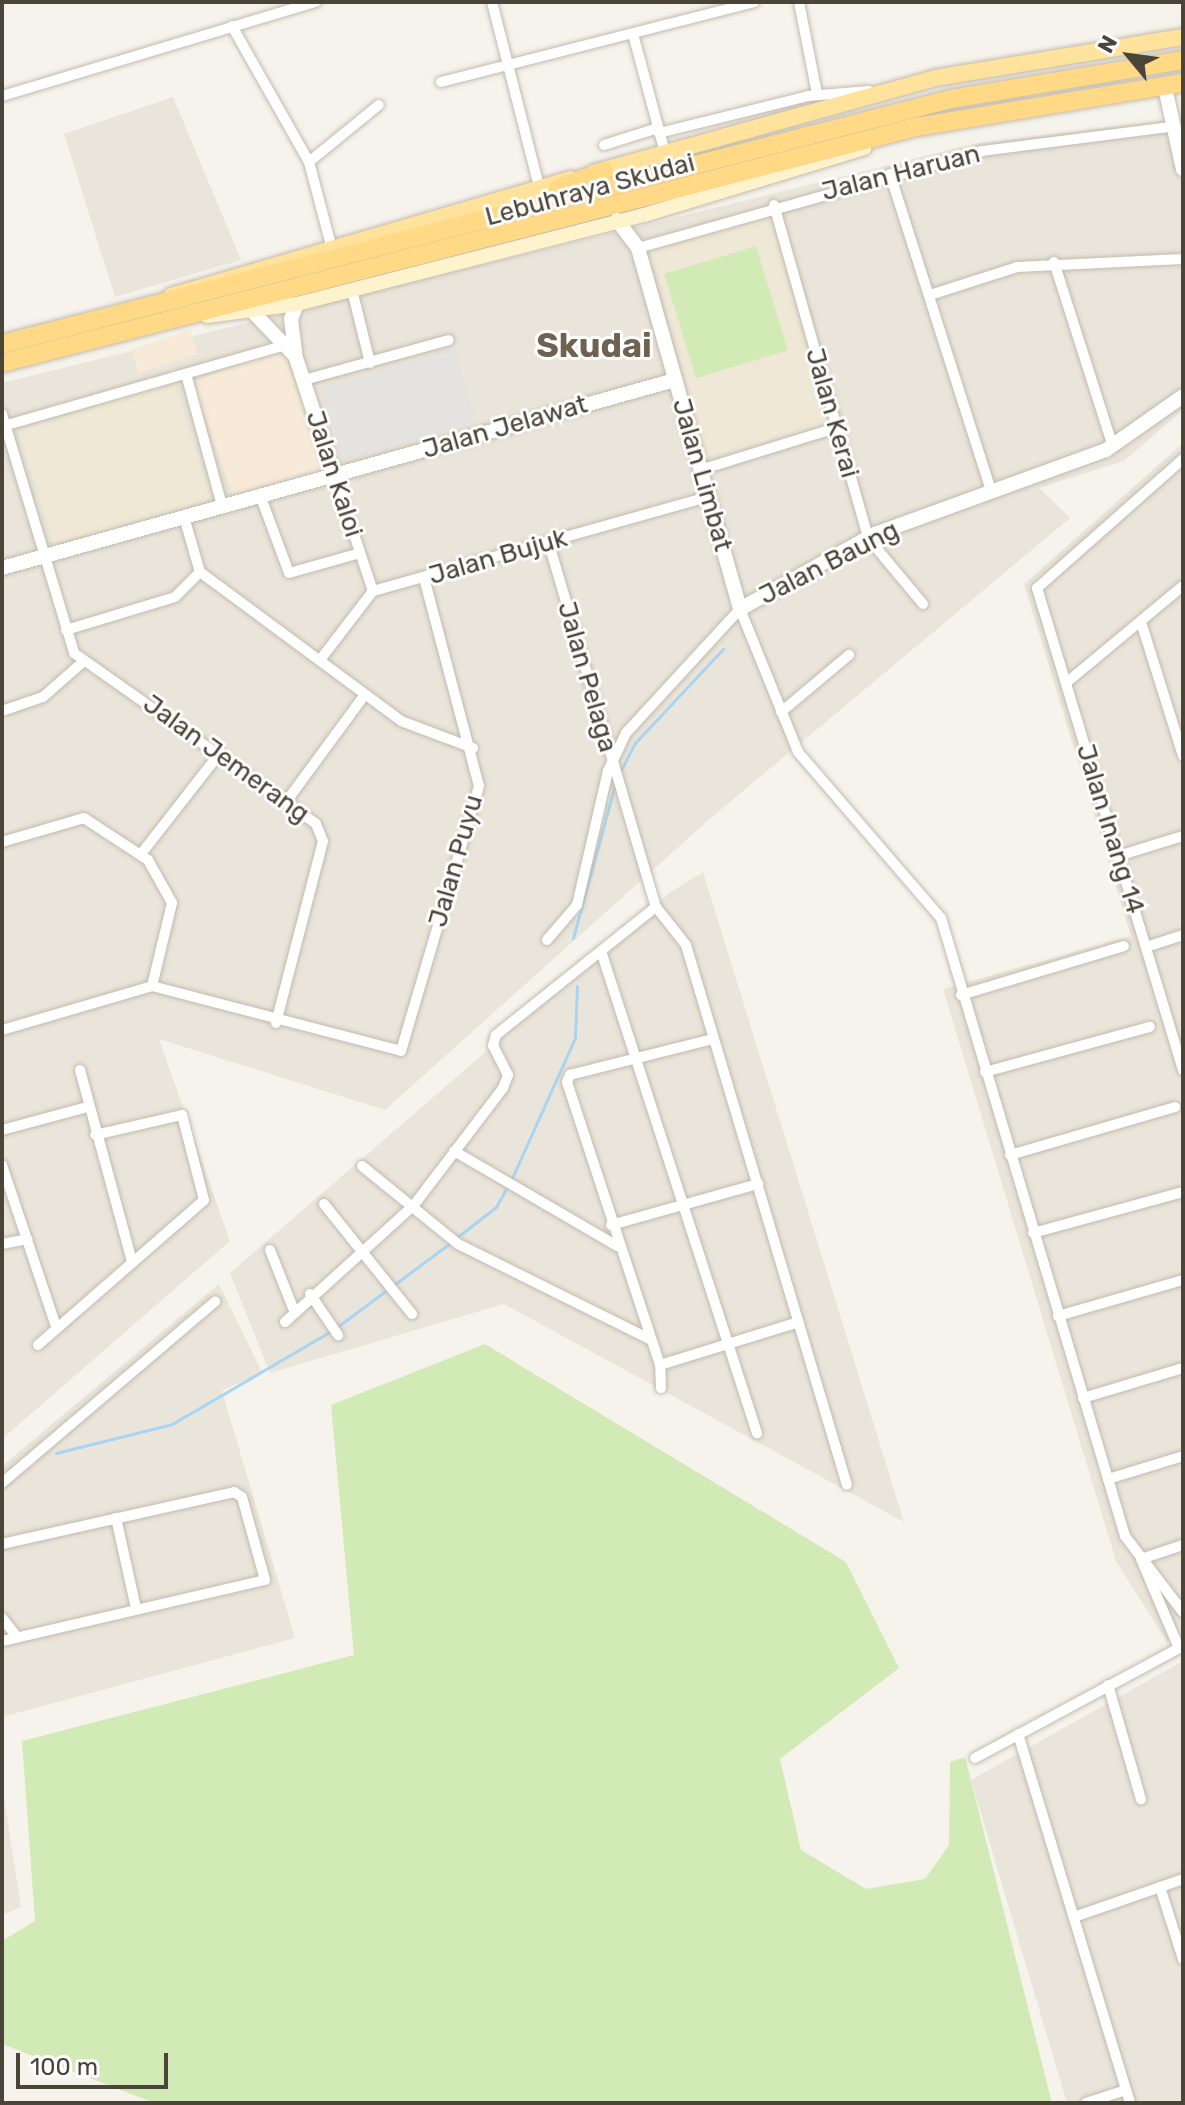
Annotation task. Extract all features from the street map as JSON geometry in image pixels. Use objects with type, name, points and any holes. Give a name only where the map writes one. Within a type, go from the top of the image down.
[{"type":"highway","name":"Lebuhraya Skudai","points":[[2,344],[951,99],[1183,60]]},
{"type":"highway","name":"Lebuhraya Skudai","points":[[2,363],[198,316],[916,127],[1141,90],[1177,89]]},
{"type":"highway","points":[[439,230],[604,171]]},
{"type":"main road","points":[[152,305],[191,285],[888,90],[1183,37]]},
{"type":"main road","points":[[198,316],[254,313],[297,304],[644,215],[816,167],[916,127]]},
{"type":"street","points":[[2,96],[316,2]]},
{"type":"street","points":[[492,2],[539,186]]},
{"type":"street","points":[[441,82],[509,68],[754,2]]},
{"type":"street","points":[[799,2],[817,94]]},
{"type":"street","points":[[232,26],[309,162],[331,245]]},
{"type":"street","points":[[633,34],[665,153]]},
{"type":"street","points":[[1177,89],[1169,127],[1183,169]]},
{"type":"street","points":[[604,145],[817,94],[888,90]]},
{"type":"street","points":[[309,162],[379,105]]},
{"type":"street","name":"Jalan Haruan","points":[[638,248],[774,205],[982,151],[1169,127]]},
{"type":"street","points":[[890,174],[991,491]]},
{"type":"street","name":"Jalan Kerai","points":[[774,205],[868,538],[923,604]]},
{"type":"street","name":"Jalan Limbat","points":[[638,248],[644,215]]},
{"type":"street","name":"Jalan Limbat","points":[[617,220],[638,248],[740,609]]},
{"type":"street","points":[[930,295],[1054,262],[1183,259]]},
{"type":"street","points":[[1054,262],[1113,447]]},
{"type":"street","points":[[352,290],[370,363]]},
{"type":"street","name":"Jalan Kaloi","points":[[297,304],[291,319],[296,358],[373,591]]},
{"type":"street","name":"Jalan Kaloi","points":[[254,313],[296,358]]},
{"type":"street","points":[[304,380],[449,340]]},
{"type":"street","points":[[2,711],[43,697],[84,661],[66,630],[4,419],[186,374],[286,345]]},
{"type":"street","points":[[186,374],[222,506]]},
{"type":"street","name":"Jalan Jelawat","points":[[2,568],[675,380]]},
{"type":"street","name":"Jalan Baung","points":[[612,759],[643,713],[740,609],[868,538],[1113,447],[1183,396]]},
{"type":"street","points":[[700,470],[836,428]]},
{"type":"street","name":"Jalan Inang 14","points":[[1183,459],[1037,588],[1146,947],[1178,1032],[1183,1070]]},
{"type":"street","points":[[260,495],[289,573],[360,553]]},
{"type":"street","name":"Jalan Bujuk","points":[[373,591],[549,544],[707,497]]},
{"type":"street","points":[[184,517],[200,572],[364,696],[427,734],[473,748]]},
{"type":"street","name":"Jalan Pelaga","points":[[547,940],[577,905],[612,759],[549,544]]},
{"type":"street","points":[[66,630],[175,597],[200,572]]},
{"type":"street","name":"Jalan Puyu","points":[[276,1023],[401,1051],[479,786],[473,748],[424,578]]},
{"type":"street","points":[[1066,683],[1183,586]]},
{"type":"street","points":[[320,660],[373,591]]},
{"type":"street","points":[[740,609],[798,752],[941,918],[961,995],[1125,1536],[1183,1612]]},
{"type":"street","points":[[1141,622],[1183,756]]},
{"type":"street","points":[[781,712],[849,655]]},
{"type":"street","name":"Jalan Jemerang","points":[[84,661],[220,753],[316,824],[323,841],[276,1023]]},
{"type":"street","points":[[286,802],[364,696]]},
{"type":"street","points":[[141,854],[220,753]]},
{"type":"street","points":[[612,759],[656,907],[681,934],[847,1485]]},
{"type":"street","points":[[2,842],[84,818],[141,854],[165,882],[172,903],[152,986]]},
{"type":"street","points":[[1118,856],[1183,836]]},
{"type":"street","points":[[285,1322],[293,1308],[414,1205],[454,1151],[508,1075],[493,1046],[496,1035],[656,907]]},
{"type":"street","points":[[1146,947],[1183,935]]},
{"type":"street","points":[[961,995],[1124,946]]},
{"type":"street","points":[[601,951],[757,1433]]},
{"type":"street","points":[[2,1030],[152,986],[276,1023]]},
{"type":"street","points":[[985,1072],[1150,1027]]},
{"type":"street","points":[[661,1388],[660,1365],[617,1246],[567,1082],[570,1075],[713,1039]]},
{"type":"street","points":[[80,1070],[87,1107],[132,1262]]},
{"type":"street","points":[[2,1130],[87,1107]]},
{"type":"street","points":[[1010,1155],[1175,1107]]},
{"type":"street","points":[[38,1345],[56,1326],[204,1200],[202,1173],[182,1115],[95,1135]]},
{"type":"street","points":[[454,1151],[617,1246]]},
{"type":"street","points":[[2,1165],[56,1326]]},
{"type":"street","points":[[362,1166],[454,1240],[651,1340]]},
{"type":"street","points":[[611,1225],[758,1184]]},
{"type":"street","points":[[1033,1233],[1183,1192]]},
{"type":"street","points":[[324,1204],[412,1314]]},
{"type":"street","points":[[2,1244],[28,1239]]},
{"type":"street","points":[[270,1250],[293,1308]]},
{"type":"street","points":[[1058,1316],[1183,1280]]},
{"type":"street","points":[[310,1294],[334,1330]]},
{"type":"street","points":[[2,1483],[215,1302]]},
{"type":"street","points":[[660,1365],[799,1322]]},
{"type":"street","points":[[1083,1398],[1183,1368]]},
{"type":"street","points":[[1108,1479],[1183,1456]]},
{"type":"street","points":[[2,1544],[238,1492],[265,1580],[15,1634],[2,1641]]},
{"type":"street","points":[[116,1518],[136,1608]]},
{"type":"street","points":[[1141,1559],[1183,1545]]},
{"type":"street","points":[[975,1758],[1181,1647],[1141,1559]]},
{"type":"street","points":[[2,1618],[15,1634]]},
{"type":"street","points":[[1108,1685],[1141,1799]]},
{"type":"street","points":[[1018,1734],[1130,2103]]},
{"type":"street","points":[[1074,1917],[1183,1879]]},
{"type":"street","points":[[1160,1887],[1183,1959]]},
{"type":"street","points":[[1086,2103],[1126,2090]]},
{"type":"shaded area","points":[[173,97],[241,260],[115,297],[64,134]]},
{"type":"shaded area","points":[[1183,118],[1183,410],[1124,461],[1039,488],[1070,518],[712,817],[385,1110],[159,1039],[230,1241],[2,1439],[2,383],[974,144]]},
{"type":"shaded area","points":[[774,216],[830,424],[706,457],[650,249]]},
{"type":"shaded area","points":[[190,330],[198,354],[139,373],[131,349]]},
{"type":"shaded area","points":[[455,348],[476,422],[350,460],[339,456],[321,388]]},
{"type":"shaded area","points":[[283,349],[327,471],[236,504],[192,382]]},
{"type":"shaded area","points":[[173,381],[211,499],[56,549],[18,431]]},
{"type":"shaded area","points":[[1183,443],[1183,1633],[1167,1642],[1116,1561],[943,989],[1131,936],[1024,584]]},
{"type":"shaded area","points":[[703,872],[904,1522],[504,1304],[270,1373],[230,1273],[669,893]]},
{"type":"shaded area","points":[[219,1284],[262,1372],[222,1391],[295,1638],[2,1717],[2,1466]]},
{"type":"shaded area","points":[[1183,1661],[1183,2103],[1067,2103],[971,1780]]},
{"type":"shaded area","points":[[2,1785],[21,1907],[2,1915]]},
{"type":"green space","points":[[756,246],[788,350],[696,378],[664,274]]},
{"type":"green space","points":[[485,1344],[846,1562],[899,1668],[780,1759],[801,1850],[866,1889],[925,1879],[949,1845],[950,1762],[965,1757],[1052,2103],[154,2103],[2,2044],[2,1941],[35,1921],[22,1741],[354,1655],[331,1405]]},
{"type":"waterway","points":[[619,774],[635,743],[723,649]]},
{"type":"waterway","points":[[573,938],[615,784]]},
{"type":"waterway","points":[[456,1238],[496,1207],[512,1178],[575,1038],[577,986]]},
{"type":"waterway","points":[[337,1327],[450,1243]]},
{"type":"waterway","points":[[56,1453],[172,1424],[331,1331]]},
{"type":"district","name":"Skudai","points":[[594,346]]}]
